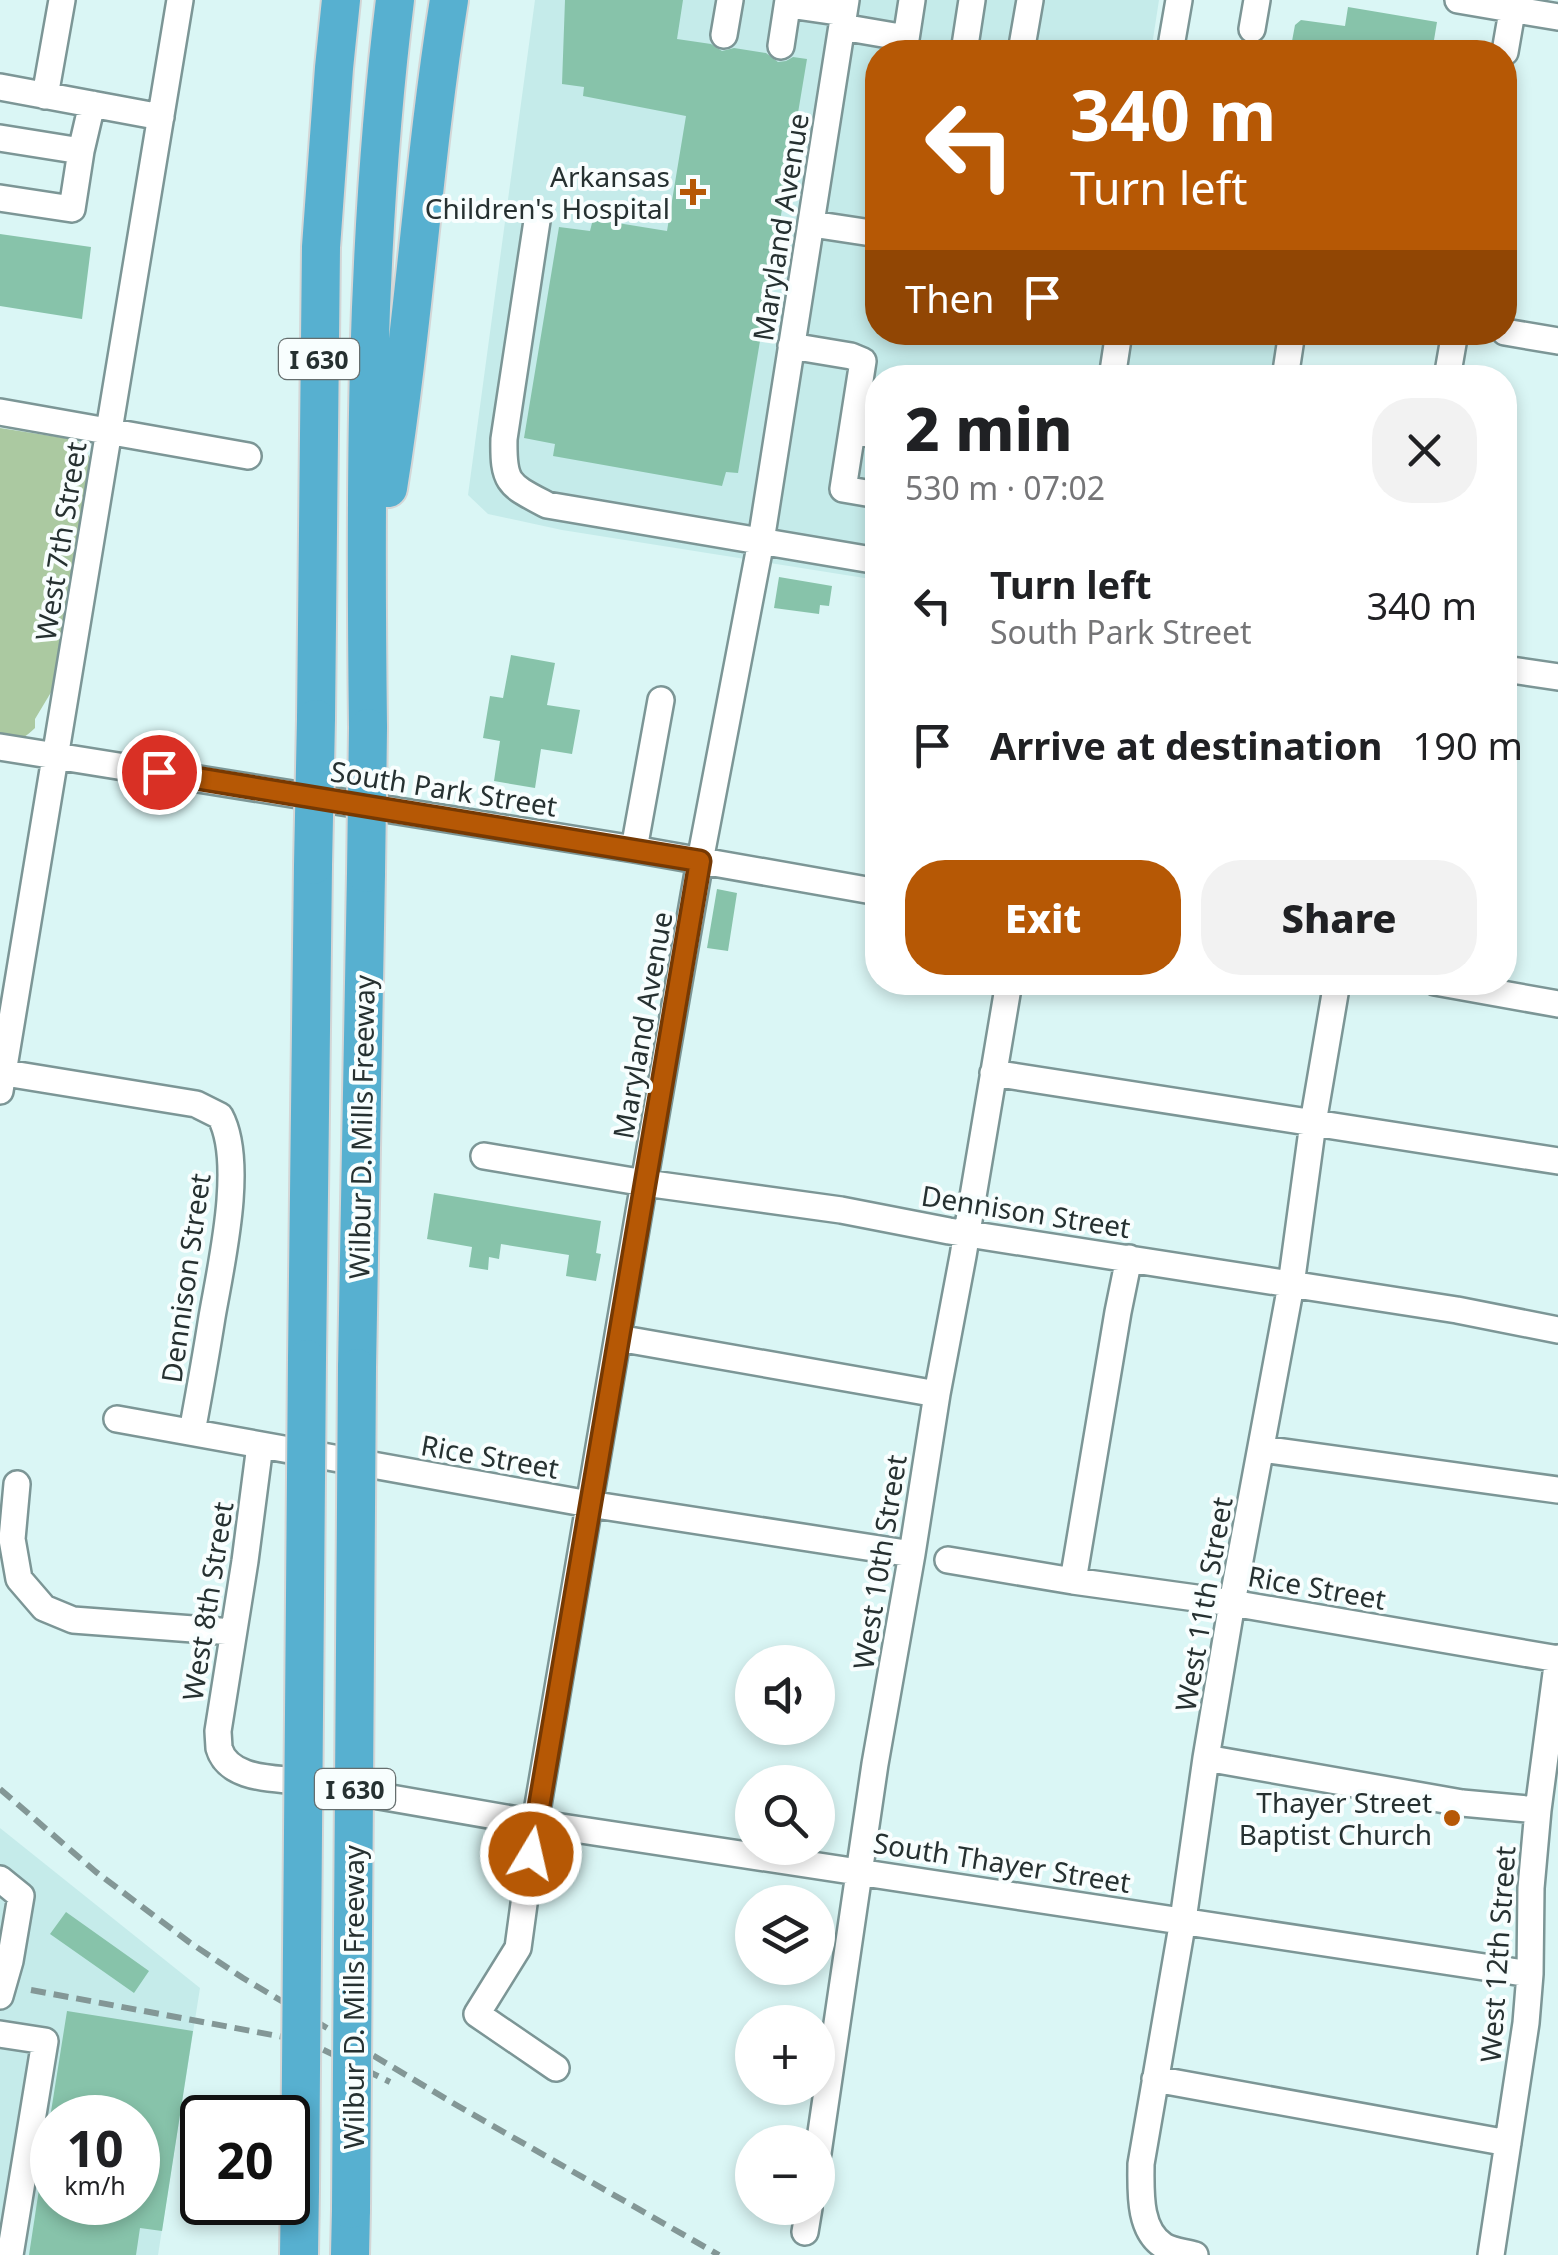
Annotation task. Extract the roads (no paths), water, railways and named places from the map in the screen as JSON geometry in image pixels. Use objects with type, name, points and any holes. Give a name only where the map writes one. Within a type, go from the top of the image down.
[{"type":"highway","points":[[319,0],[324,187]]},
{"type":"highway","name":"Wilbur D. Mills Freeway","points":[[299,2255],[321,248],[341,0]]},
{"type":"highway","name":"Wilbur D. Mills Freeway","points":[[360,2211],[353,2050],[366,618],[374,227],[395,0]]},
{"type":"highway","points":[[366,618],[396,437],[448,0]]},
{"type":"highway","points":[[350,2255],[360,2211]]},
{"type":"highway","points":[[360,2211],[370,2255]]},
{"type":"street","points":[[46,96],[62,0]]},
{"type":"street","name":"West 7th Street","points":[[1,1079],[180,0]]},
{"type":"street","points":[[724,35],[730,0]]},
{"type":"street","points":[[906,40],[912,0]]},
{"type":"street","points":[[966,40],[972,0]]},
{"type":"street","points":[[1023,40],[1030,0]]},
{"type":"street","points":[[1172,40],[1178,0]]},
{"type":"street","points":[[1252,29],[1257,0]]},
{"type":"street","points":[[1458,0],[1513,4],[1558,17]]},
{"type":"street","points":[[781,46],[792,3],[844,13],[895,40]]},
{"type":"street","points":[[1507,40],[1513,4]]},
{"type":"street","name":"Maryland Avenue","points":[[556,2068],[477,2014],[518,1948],[535,1822],[700,861],[761,541],[844,13]]},
{"type":"street","points":[[0,87],[160,116]]},
{"type":"street","points":[[0,198],[72,209],[92,104]]},
{"type":"street","points":[[0,138],[82,151]]},
{"type":"street","points":[[537,220],[504,439],[503,466],[514,488],[547,504],[865,559]]},
{"type":"street","points":[[812,224],[865,232]]},
{"type":"street","points":[[1517,334],[1558,341]]},
{"type":"street","points":[[791,346],[864,362],[865,433],[843,489],[865,493]]},
{"type":"street","points":[[0,412],[248,456]]},
{"type":"street","points":[[1517,671],[1558,677]]},
{"type":"street","points":[[634,849],[660,700]]},
{"type":"street","name":"South Park Street","points":[[0,748],[865,890]]},
{"type":"street","name":"West 10th Street","points":[[822,2125],[936,1394],[1007,995]]},
{"type":"street","name":"West 11th Street","points":[[1194,2255],[1164,2246],[1152,2235],[1141,2205],[1141,2164],[1232,1603],[1291,1284],[1335,995]]},
{"type":"street","points":[[1508,995],[1558,1004]]},
{"type":"street","points":[[993,1073],[1558,1162]]},
{"type":"street","name":"Dennison Street","points":[[1,1079],[196,1104],[220,1116],[226,1128],[231,1166],[222,1257],[192,1432]]},
{"type":"street","name":"Dennison Street","points":[[484,1156],[841,1210],[1558,1330]]},
{"type":"street","points":[[1073,1580],[1129,1258]]},
{"type":"street","points":[[618,1338],[936,1394]]},
{"type":"street","name":"Rice Street","points":[[118,1419],[589,1504],[912,1554]]},
{"type":"street","name":"West 8th Street","points":[[229,1763],[219,1748],[218,1731],[260,1445]]},
{"type":"street","points":[[1261,1449],[1558,1490]]},
{"type":"street","points":[[17,1484],[12,1539],[19,1579],[44,1608],[73,1620],[232,1632]]},
{"type":"street","name":"Rice Street","points":[[948,1560],[1558,1658]]},
{"type":"street","name":"West 12th Street","points":[[1492,2255],[1526,2023],[1531,1888],[1558,1658]]},
{"type":"street","points":[[1206,1758],[1462,1803],[1538,1810]]},
{"type":"street","name":"South Thayer Street","points":[[229,1763],[260,1778],[1530,1974]]},
{"type":"street","points":[[0,1879],[21,1896],[0,1996]]},
{"type":"street","points":[[0,2034],[45,2041],[10,2255]]},
{"type":"street","points":[[1156,2079],[1508,2143]]},
{"type":"railway","points":[[0,1789],[96,1872],[243,1978],[719,2255]]},
{"type":"railway","points":[[31,1990],[305,2041],[390,2082]]},
{"type":"place","name":"Arkansas Children's Hospital","points":[[693,192]]},
{"type":"place","name":"Thayer Street Baptist Church","points":[[1452,1818]]}]
